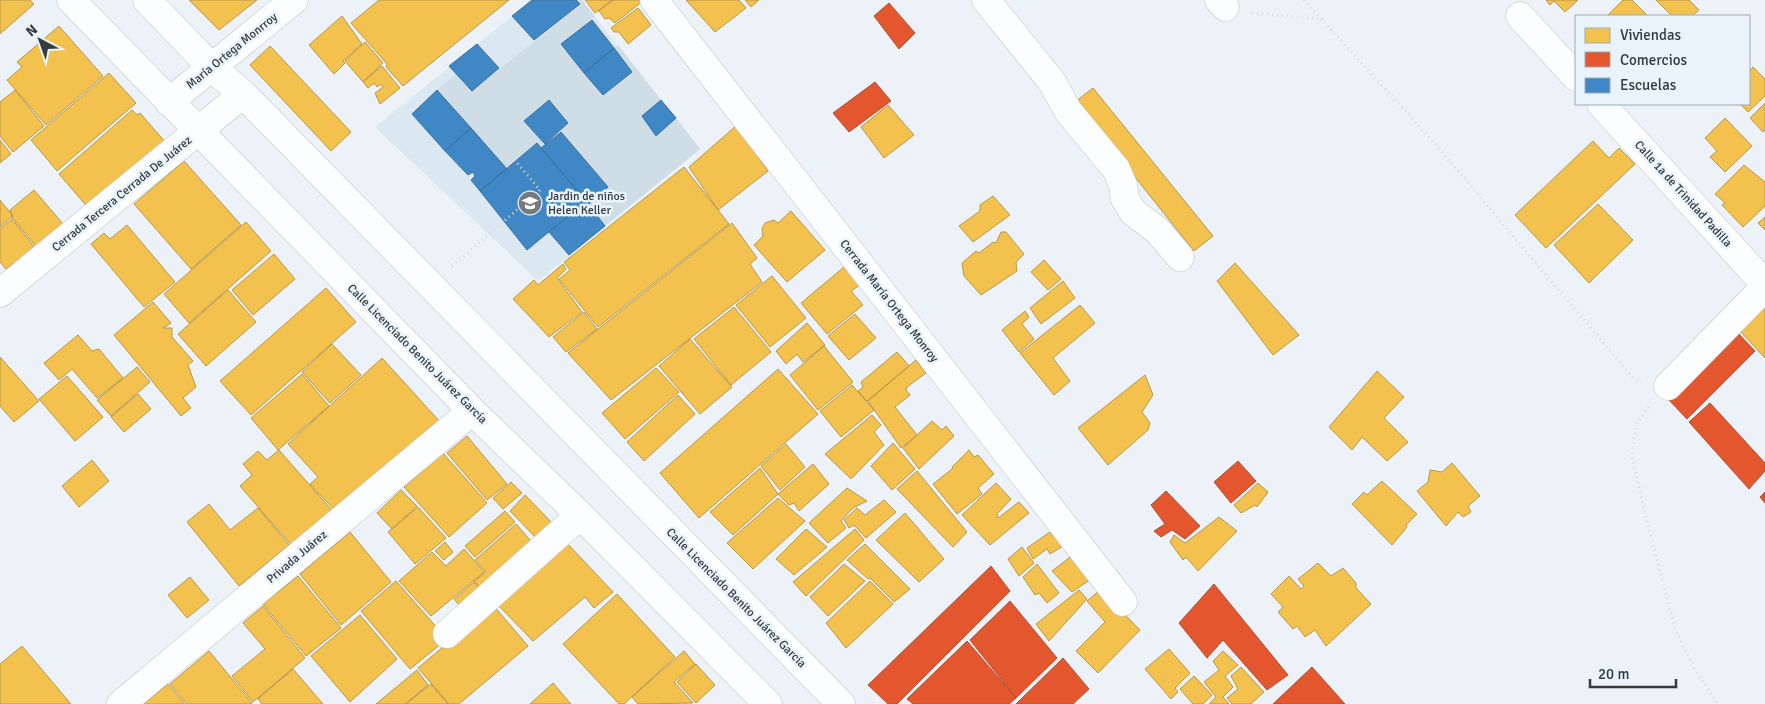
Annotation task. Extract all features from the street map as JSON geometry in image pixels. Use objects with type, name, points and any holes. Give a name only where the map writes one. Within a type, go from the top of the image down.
[{"type":"street","name":"Calle Licenciado Benito Juárez García","points":[[70,0],[472,411],[580,515],[768,704]]},
{"type":"street","name":"Calle Licenciado Benito Juárez García","points":[[147,0],[212,68],[243,94],[841,704]]},
{"type":"street","name":"María Ortega Monrroy","points":[[169,102],[294,0]]},
{"type":"street","name":"Cerrada María Ortega Monroy","points":[[654,0],[1123,602]]},
{"type":"street","points":[[986,0],[1052,82],[1068,111],[1116,169],[1123,185],[1125,199],[1134,213],[1157,230],[1180,257]]},
{"type":"street","points":[[1520,16],[1575,76]]},
{"type":"street","name":"Cerrada Tercera Cerrada De Juárez","points":[[0,293],[243,94]]},
{"type":"street","name":"Calle 1a de Trinidad Padilla","points":[[1602,105],[1763,277]]},
{"type":"street","points":[[1668,386],[1763,277]]},
{"type":"street","name":"Privada Juárez","points":[[121,704],[472,411]]},
{"type":"street","points":[[447,634],[580,515]]},
{"type":"path","points":[[1304,0],[1436,145],[1634,379],[1651,386],[1668,386]]},
{"type":"path","points":[[1222,4],[1260,15],[1323,19]]},
{"type":"path","points":[[467,104],[579,10]]},
{"type":"path","points":[[549,36],[598,97]]},
{"type":"path","points":[[430,286],[540,190],[462,98],[453,107]]},
{"type":"path","points":[[1668,386],[1637,423],[1632,456],[1676,632],[1694,668],[1718,704]]},
{"type":"shaded area","name":"Jardin de niños Helen Keller","points":[[532,0],[582,0],[700,149],[538,281],[375,127]]},
{"type":"shaded area","points":[[576,0],[582,0],[595,16],[561,45],[584,73],[618,45],[661,100],[642,116],[656,135],[676,118],[700,149],[605,226],[589,204],[608,187],[561,132],[568,123],[549,100],[525,121],[545,144],[541,148],[537,143],[507,169],[437,90],[457,74],[472,91],[580,5]]},
{"type":"building: Viviendas","points":[[0,0],[30,0],[34,4],[0,34]]},
{"type":"building: Viviendas","points":[[189,0],[257,0],[219,30]]},
{"type":"building: Viviendas","points":[[379,0],[509,0],[403,86],[386,67],[387,64],[351,23]]},
{"type":"building: Viviendas","points":[[585,0],[613,0],[595,13]]},
{"type":"building: Viviendas","points":[[612,0],[643,1],[615,23],[609,18],[605,19],[599,11]]},
{"type":"building: Viviendas","points":[[686,0],[739,0],[746,8],[715,32]]},
{"type":"building: Viviendas","points":[[745,0],[759,0],[751,7]]},
{"type":"building: Viviendas","points":[[1546,0],[1578,0],[1565,12],[1554,1],[1550,5]]},
{"type":"building: Viviendas","points":[[1623,0],[1632,0],[1647,15],[1608,15]]},
{"type":"building: Viviendas","points":[[1656,0],[1689,0],[1699,10],[1693,15],[1671,15]]},
{"type":"building: Viviendas","points":[[638,8],[651,25],[628,44],[619,32],[614,32],[611,28]]},
{"type":"building: Viviendas","points":[[342,16],[362,44],[343,61],[345,63],[334,74],[309,45]]},
{"type":"building: Viviendas","points":[[59,26],[103,76],[46,125],[7,80],[22,67],[17,62]]},
{"type":"building: Viviendas","points":[[365,42],[383,63],[363,82],[345,61]]},
{"type":"building: Viviendas","points":[[270,46],[351,132],[331,151],[250,65]]},
{"type":"building: Viviendas","points":[[382,66],[400,88],[380,104],[375,93],[383,87],[381,84],[377,87],[374,83],[368,88],[363,82]]},
{"type":"building: Viviendas","points":[[1753,67],[1765,79],[1765,96],[1748,112],[1741,105],[1750,105],[1750,71]]},
{"type":"building: Viviendas","points":[[109,73],[136,103],[57,171],[31,140]]},
{"type":"building: Viviendas","points":[[1093,88],[1213,236],[1194,251],[1075,102]]},
{"type":"building: Viviendas","points":[[15,90],[44,126],[13,152],[0,136],[0,102]]},
{"type":"building: Viviendas","points":[[1765,103],[1765,130],[1763,132],[1750,118]]},
{"type":"building: Viviendas","points":[[888,105],[914,135],[884,158],[861,127]]},
{"type":"building: Viviendas","points":[[132,110],[137,115],[140,113],[166,143],[90,210],[59,174]]},
{"type":"building: Viviendas","points":[[1725,118],[1752,146],[1725,172],[1710,157],[1717,151],[1705,138]]},
{"type":"building: Viviendas","points":[[737,125],[768,171],[718,210],[689,167]]},
{"type":"building: Viviendas","points":[[0,140],[11,154],[0,163]]},
{"type":"building: Viviendas","points":[[1593,141],[1609,158],[1619,148],[1635,164],[1546,248],[1515,215]]},
{"type":"building: Viviendas","points":[[184,161],[241,225],[191,269],[134,204]]},
{"type":"building: Viviendas","points":[[1744,165],[1765,182],[1765,206],[1743,227],[1722,205],[1725,203],[1715,194]]},
{"type":"building: Viviendas","points":[[684,167],[729,224],[598,327],[559,279],[570,270],[564,262]]},
{"type":"building: Viviendas","points":[[34,190],[64,225],[38,249],[12,217],[10,210]]},
{"type":"building: Viviendas","points":[[993,196],[1010,215],[973,242],[959,226],[980,211],[980,205]]},
{"type":"building: Viviendas","points":[[0,200],[13,216],[0,227]]},
{"type":"building: Viviendas","points":[[1598,204],[1633,240],[1589,283],[1554,245]]},
{"type":"building: Viviendas","points":[[791,211],[825,250],[787,282],[754,245],[763,236],[762,229],[765,223],[774,220],[778,223]]},
{"type":"building: Viviendas","points":[[1765,217],[1765,230],[1758,223]]},
{"type":"building: Viviendas","points":[[12,219],[35,248],[6,269],[0,262],[0,229]]},
{"type":"building: Viviendas","points":[[246,222],[271,251],[189,323],[164,294]]},
{"type":"building: Viviendas","points":[[732,223],[757,258],[750,264],[762,282],[611,400],[568,353]]},
{"type":"building: Viviendas","points":[[127,225],[175,282],[144,307],[91,244],[104,233],[110,239]]},
{"type":"building: Viviendas","points":[[1001,232],[1006,232],[1024,254],[1016,262],[1017,271],[981,295],[964,276],[962,263],[976,251],[979,253],[993,242],[996,243]]},
{"type":"building: Viviendas","points":[[274,254],[295,279],[253,315],[232,290]]},
{"type":"building: Viviendas","points":[[1044,260],[1061,279],[1048,290],[1031,272]]},
{"type":"building: Viviendas","points":[[1235,263],[1299,335],[1273,355],[1217,281]]},
{"type":"building: Viviendas","points":[[563,264],[566,269],[557,278],[582,312],[549,337],[513,299],[534,280],[538,285]]},
{"type":"building: Viviendas","points":[[844,267],[860,285],[851,291],[863,305],[827,334],[801,303]]},
{"type":"building: Viviendas","points":[[772,276],[806,318],[770,347],[736,305]]},
{"type":"building: Viviendas","points":[[1063,281],[1075,298],[1041,324],[1030,308]]},
{"type":"building: Viviendas","points":[[326,288],[356,322],[251,415],[220,381]]},
{"type":"building: Viviendas","points":[[228,290],[256,322],[206,366],[178,334]]},
{"type":"building: Viviendas","points":[[153,302],[171,323],[163,328],[172,328],[172,337],[193,361],[188,365],[196,387],[183,398],[191,408],[181,416],[114,335]]},
{"type":"building: Viviendas","points":[[1080,305],[1095,323],[1053,358],[1070,381],[1054,395],[1020,353]]},
{"type":"building: Viviendas","points":[[1765,306],[1765,358],[1739,330]]},
{"type":"building: Viviendas","points":[[734,307],[771,352],[731,385],[694,339]]},
{"type":"building: Viviendas","points":[[1025,311],[1029,317],[1022,324],[1034,339],[1019,352],[1002,330]]},
{"type":"building: Viviendas","points":[[584,312],[597,329],[566,352],[553,337]]},
{"type":"building: Viviendas","points":[[855,314],[876,338],[849,360],[828,336]]},
{"type":"building: Viviendas","points":[[807,323],[825,345],[803,362],[797,354],[786,364],[776,351]]},
{"type":"building: Viviendas","points":[[78,335],[92,351],[99,349],[123,378],[97,398],[72,369],[59,380],[44,363]]},
{"type":"building: Viviendas","points":[[690,339],[732,387],[700,414],[659,366]]},
{"type":"building: Viviendas","points":[[332,344],[361,375],[330,403],[302,372]]},
{"type":"building: Viviendas","points":[[824,346],[853,382],[818,410],[790,375]]},
{"type":"building: Viviendas","points":[[897,352],[909,366],[867,401],[858,391],[863,387],[861,382]]},
{"type":"building: Viviendas","points":[[0,357],[39,401],[14,422],[0,406]]},
{"type":"building: Viviendas","points":[[382,358],[442,424],[340,516],[310,484],[318,477],[288,444]]},
{"type":"building: Viviendas","points":[[916,360],[926,373],[907,387],[906,390],[910,395],[895,407],[917,435],[901,448],[868,401]]},
{"type":"building: Viviendas","points":[[137,367],[150,382],[111,416],[97,400]]},
{"type":"building: Viviendas","points":[[656,368],[679,392],[625,439],[602,413]]},
{"type":"building: Viviendas","points":[[778,369],[818,414],[699,518],[660,473]]},
{"type":"building: Viviendas","points":[[1377,371],[1404,397],[1384,418],[1408,442],[1387,461],[1362,437],[1352,450],[1329,427]]},
{"type":"building: Viviendas","points":[[302,374],[329,406],[278,450],[251,418]]},
{"type":"building: Viviendas","points":[[1145,375],[1153,395],[1142,412],[1150,423],[1148,430],[1108,465],[1078,428]]},
{"type":"building: Viviendas","points":[[67,376],[103,417],[75,441],[39,399]]},
{"type":"building: Viviendas","points":[[852,385],[874,410],[841,437],[820,411]]},
{"type":"building: Viviendas","points":[[138,394],[151,409],[124,432],[111,417]]},
{"type":"building: Viviendas","points":[[678,395],[695,414],[644,461],[627,442]]},
{"type":"building: Viviendas","points":[[872,415],[881,425],[874,432],[884,445],[851,479],[825,454]]},
{"type":"building: Viviendas","points":[[932,421],[942,430],[946,426],[954,436],[919,469],[903,448]]},
{"type":"building: Viviendas","points":[[467,436],[507,484],[487,500],[447,453]]},
{"type":"building: Viviendas","points":[[893,443],[915,469],[892,490],[871,466]]},
{"type":"building: Viviendas","points":[[786,444],[805,467],[780,490],[761,466]]},
{"type":"building: Viviendas","points":[[279,450],[336,515],[292,546],[240,486],[252,475],[243,464],[258,451],[267,460]]},
{"type":"building: Viviendas","points":[[969,450],[974,457],[978,455],[994,474],[978,488],[982,494],[957,514],[933,484],[952,469]]},
{"type":"building: Viviendas","points":[[443,453],[487,503],[449,537],[404,487]]},
{"type":"building: Viviendas","points":[[92,460],[109,481],[79,507],[62,486]]},
{"type":"building: Viviendas","points":[[1452,463],[1480,496],[1468,506],[1471,512],[1463,517],[1458,512],[1446,526],[1417,491],[1428,482],[1430,470],[1442,472]]},
{"type":"building: Viviendas","points":[[813,464],[829,484],[799,511],[794,503],[789,505],[778,494]]},
{"type":"building: Viviendas","points":[[760,468],[778,494],[733,535],[710,512]]},
{"type":"building: Viviendas","points":[[917,471],[967,532],[953,547],[897,489]]},
{"type":"building: Viviendas","points":[[1382,481],[1417,514],[1406,525],[1407,527],[1392,545],[1352,504],[1364,492],[1367,495]]},
{"type":"building: Viviendas","points":[[511,482],[522,493],[503,509],[493,498]]},
{"type":"building: Viviendas","points":[[996,483],[1011,499],[997,514],[998,518],[1019,502],[1029,513],[990,545],[962,515]]},
{"type":"building: Viviendas","points":[[1258,483],[1268,492],[1257,507],[1255,505],[1241,513],[1234,505]]},
{"type":"building: Viviendas","points":[[847,488],[867,501],[853,508],[841,521],[846,528],[828,543],[809,523]]},
{"type":"building: Viviendas","points":[[401,490],[417,506],[392,529],[377,513]]},
{"type":"building: Viviendas","points":[[525,495],[557,528],[541,543],[510,511]]},
{"type":"building: Viviendas","points":[[778,498],[805,521],[753,569],[727,543]]},
{"type":"building: Viviendas","points":[[884,500],[896,512],[866,538],[854,525],[849,528],[844,520],[857,508],[865,515]]},
{"type":"building: Viviendas","points":[[209,504],[230,530],[258,508],[289,545],[239,586],[187,522]]},
{"type":"building: Viviendas","points":[[418,507],[446,538],[415,564],[388,532]]},
{"type":"building: Viviendas","points":[[505,511],[515,522],[475,557],[465,546]]},
{"type":"building: Viviendas","points":[[905,513],[944,559],[919,582],[876,540]]},
{"type":"building: Viviendas","points":[[1219,517],[1237,531],[1198,571],[1186,557],[1183,560],[1170,542],[1174,535],[1185,543]]},
{"type":"building: Viviendas","points":[[516,524],[537,548],[485,593],[474,581],[486,572],[475,560]]},
{"type":"building: Viviendas","points":[[806,529],[827,547],[794,575],[776,559]]},
{"type":"building: Viviendas","points":[[855,529],[864,540],[806,596],[793,582]]},
{"type":"building: Viviendas","points":[[350,532],[391,582],[341,625],[300,574]]},
{"type":"building: Viviendas","points":[[1050,532],[1063,546],[1050,554],[1047,549],[1033,559],[1027,548]]},
{"type":"building: Viviendas","points":[[565,541],[613,592],[594,608],[585,597],[533,641],[496,603]]},
{"type":"building: Viviendas","points":[[445,542],[453,552],[444,560],[435,551]]},
{"type":"building: Viviendas","points":[[865,544],[910,589],[894,602],[870,578],[868,579],[847,560]]},
{"type":"building: Viviendas","points":[[1022,547],[1034,563],[1019,576],[1008,559]]},
{"type":"building: Viviendas","points":[[464,549],[484,572],[431,616],[399,581],[432,552],[446,566]]},
{"type":"building: Viviendas","points":[[1074,554],[1094,577],[1072,592],[1052,571]]},
{"type":"building: Viviendas","points":[[1318,563],[1331,576],[1343,568],[1356,583],[1356,588],[1371,604],[1326,646],[1315,630],[1305,637],[1297,626],[1293,629],[1278,612],[1283,607],[1271,594],[1289,576],[1301,589],[1304,586],[1298,579]]},
{"type":"building: Viviendas","points":[[844,564],[865,581],[828,616],[810,597]]},
{"type":"building: Viviendas","points":[[1037,564],[1059,593],[1047,603],[1039,593],[1035,595],[1023,577]]},
{"type":"building: Viviendas","points":[[298,576],[341,628],[306,656],[263,604]]},
{"type":"building: Viviendas","points":[[190,577],[209,600],[187,618],[168,595]]},
{"type":"building: Viviendas","points":[[396,581],[447,639],[410,669],[361,611]]},
{"type":"building: Viviendas","points":[[870,581],[893,604],[846,648],[826,623]]},
{"type":"building: Viviendas","points":[[474,582],[484,594],[465,612],[454,599]]},
{"type":"building: Viviendas","points":[[1079,590],[1087,599],[1049,641],[1036,624]]},
{"type":"building: Viviendas","points":[[1100,590],[1140,630],[1098,673],[1076,651],[1105,622],[1087,601]]},
{"type":"building: Viviendas","points":[[617,594],[675,657],[624,704],[619,704],[563,644]]},
{"type":"building: Viviendas","points":[[493,605],[528,646],[459,704],[449,704],[418,668]]},
{"type":"building: Viviendas","points":[[263,606],[305,658],[253,702],[232,676],[265,649],[243,623]]},
{"type":"building: Viviendas","points":[[360,615],[397,659],[350,702],[311,656]]},
{"type":"building: Viviendas","points":[[22,646],[71,704],[0,704],[0,664]]},
{"type":"building: Viviendas","points":[[1169,649],[1190,673],[1175,688],[1178,692],[1171,699],[1145,669]]},
{"type":"building: Viviendas","points":[[209,651],[251,704],[187,704],[170,684]]},
{"type":"building: Viviendas","points":[[684,651],[695,664],[674,682],[693,703],[638,704],[632,697]]},
{"type":"building: Viviendas","points":[[1223,651],[1238,665],[1225,676],[1233,687],[1223,697],[1229,704],[1209,704],[1216,697],[1204,682],[1219,670],[1213,661]]},
{"type":"building: Viviendas","points":[[696,664],[715,685],[696,703],[677,682]]},
{"type":"building: Viviendas","points":[[1241,667],[1264,692],[1251,704],[1232,704],[1227,698],[1238,689],[1231,676]]},
{"type":"building: Viviendas","points":[[293,669],[323,704],[262,704],[258,699]]},
{"type":"building: Viviendas","points":[[417,670],[428,685],[405,704],[376,704]]},
{"type":"building: Viviendas","points":[[1194,676],[1212,695],[1203,704],[1193,704],[1180,689]]},
{"type":"building: Viviendas","points":[[553,683],[571,704],[530,704]]},
{"type":"building: Viviendas","points":[[168,684],[185,704],[143,704]]},
{"type":"building: Viviendas","points":[[431,684],[448,704],[406,704]]},
{"type":"building: Comercios","points":[[889,3],[915,33],[899,49],[874,16]]},
{"type":"building: Comercios","points":[[875,82],[891,101],[849,132],[833,113]]},
{"type":"building: Comercios","points":[[1737,332],[1755,351],[1687,419],[1668,399]]},
{"type":"building: Comercios","points":[[1710,403],[1765,463],[1765,471],[1749,489],[1689,422]]},
{"type":"building: Comercios","points":[[1238,461],[1256,481],[1231,503],[1214,482]]},
{"type":"building: Comercios","points":[[1166,491],[1200,526],[1185,539],[1172,530],[1161,537],[1154,531],[1165,524],[1151,505]]},
{"type":"building: Comercios","points":[[1765,492],[1765,503],[1760,497]]},
{"type":"building: Comercios","points":[[991,566],[1010,591],[897,704],[888,704],[868,685]]},
{"type":"building: Comercios","points":[[1214,584],[1288,675],[1267,690],[1223,640],[1207,658],[1179,623]]},
{"type":"building: Comercios","points":[[1010,601],[1057,658],[1016,698],[970,640]]},
{"type":"building: Comercios","points":[[967,641],[1016,698],[1009,704],[913,704],[907,699]]},
{"type":"building: Comercios","points":[[1063,658],[1089,689],[1073,704],[1016,704]]},
{"type":"building: Comercios","points":[[1312,667],[1345,704],[1273,704]]},
{"type":"building: Escuelas","points":[[532,0],[576,0],[580,4],[534,40],[512,16]]},
{"type":"building: Escuelas","points":[[592,20],[614,48],[584,73],[561,44]]},
{"type":"building: Escuelas","points":[[477,44],[499,68],[472,91],[449,66]]},
{"type":"building: Escuelas","points":[[614,48],[632,72],[603,95],[584,73]]},
{"type":"building: Escuelas","points":[[437,90],[471,128],[445,151],[412,114]]},
{"type":"building: Escuelas","points":[[549,100],[568,123],[545,144],[524,121]]},
{"type":"building: Escuelas","points":[[661,100],[676,118],[656,136],[642,116]]},
{"type":"building: Escuelas","points":[[471,128],[507,169],[480,191],[471,180],[475,176],[473,172],[468,175],[445,151]]},
{"type":"building: Escuelas","points":[[561,132],[608,187],[589,204],[541,148]]},
{"type":"building: Escuelas","points":[[537,143],[586,201],[527,250],[480,191]]},
{"type":"building: Escuelas","points":[[586,201],[605,226],[569,255],[549,232]]},
{"type":"place","name":"Jardin de niños Helen Keller","points":[[530,203]]}]
